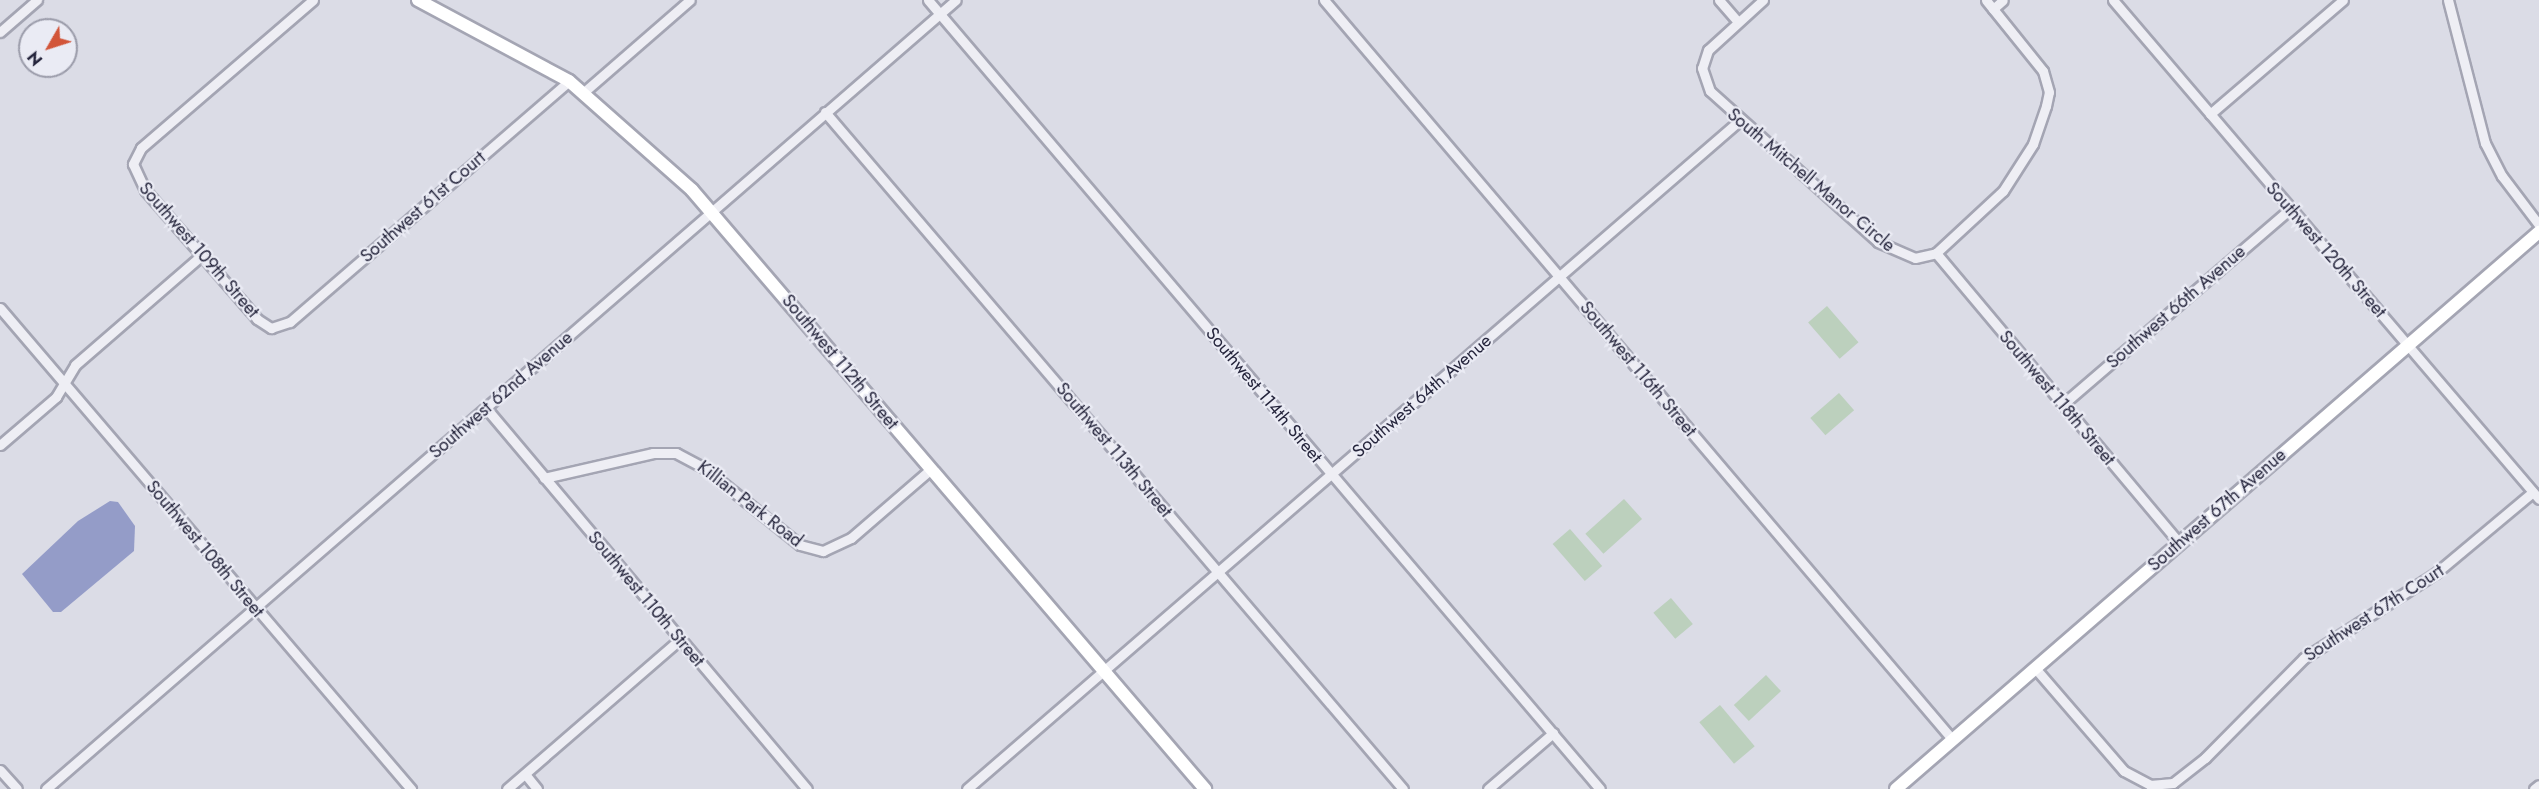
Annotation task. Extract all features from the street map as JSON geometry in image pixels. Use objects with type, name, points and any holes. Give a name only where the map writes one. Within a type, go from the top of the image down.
[{"type":"main road","name":"Southwest 112th Street","points":[[418,0],[569,81],[584,92],[712,212],[1205,789]]},
{"type":"main road","name":"Southwest 67th Avenue","points":[[1896,789],[2539,232]]},
{"type":"street","points":[[0,32],[37,0]]},
{"type":"street","name":"Southwest 109th Street","points":[[275,328],[257,319],[144,190],[133,164],[141,148],[313,0]]},
{"type":"street","points":[[584,92],[690,0]]},
{"type":"street","name":"Southwest 114th Street","points":[[928,0],[1600,789]]},
{"type":"street","name":"Southwest 62nd Avenue","points":[[46,789],[956,0]]},
{"type":"street","name":"Southwest 116th Street","points":[[1324,0],[1952,739]]},
{"type":"street","points":[[1719,0],[1737,21]]},
{"type":"street","name":"South Mitchell Manor Circle","points":[[1763,0],[1737,21],[1708,50],[1702,68],[1710,91],[1739,121],[1892,252],[1915,258],[1936,253]]},
{"type":"street","points":[[1936,253],[2002,191],[2033,144],[2049,92],[2043,70],[1986,0]]},
{"type":"street","points":[[1993,9],[2003,0]]},
{"type":"street","name":"Southwest 120th Street","points":[[2113,0],[2536,496]]},
{"type":"street","points":[[2210,114],[2343,0]]},
{"type":"street","points":[[2448,0],[2485,143],[2502,177],[2539,225]]},
{"type":"street","name":"Southwest 61st Court","points":[[275,328],[290,322],[569,81]]},
{"type":"street","name":"Southwest 113th Street","points":[[825,112],[1402,789]]},
{"type":"street","name":"Southwest 64th Avenue","points":[[967,789],[1739,121]]},
{"type":"street","name":"Southwest 66th Avenue","points":[[2062,405],[2291,208]]},
{"type":"street","name":"Southwest 118th Street","points":[[1936,253],[2179,543]]},
{"type":"street","points":[[0,445],[64,383],[75,365],[201,255]]},
{"type":"street","name":"Southwest 108th Street","points":[[0,308],[411,789]]},
{"type":"street","name":"Southwest 110th Street","points":[[486,408],[807,789]]},
{"type":"street","name":"Killian Park Road","points":[[544,478],[653,453],[676,453],[704,468],[800,545],[823,551],[851,538],[931,469]]},
{"type":"street","name":"Southwest 67th Court","points":[[2035,668],[2124,771],[2150,785],[2165,784],[2193,770],[2304,658],[2436,573],[2536,496]]},
{"type":"street","points":[[507,789],[680,639]]},
{"type":"street","points":[[1488,789],[1553,733]]},
{"type":"street","points":[[0,770],[17,789]]},
{"type":"street","points":[[525,774],[537,789]]},
{"type":"street","points":[[2534,789],[2539,785]]},
{"type":"green space","points":[[1827,306],[1858,342],[1840,359],[1808,322]]},
{"type":"green space","points":[[1839,393],[1854,410],[1825,435],[1810,418]]},
{"type":"green space","points":[[1624,499],[1642,519],[1603,554],[1585,534]]},
{"type":"green space","points":[[1570,529],[1602,566],[1585,581],[1553,544]]},
{"type":"green space","points":[[1671,598],[1693,624],[1675,639],[1653,613]]},
{"type":"green space","points":[[1766,675],[1781,691],[1749,721],[1734,705]]},
{"type":"green space","points":[[1720,705],[1755,746],[1734,764],[1699,722]]},
{"type":"water","points":[[110,501],[118,502],[135,526],[134,551],[61,612],[53,612],[22,574],[78,521]]}]
